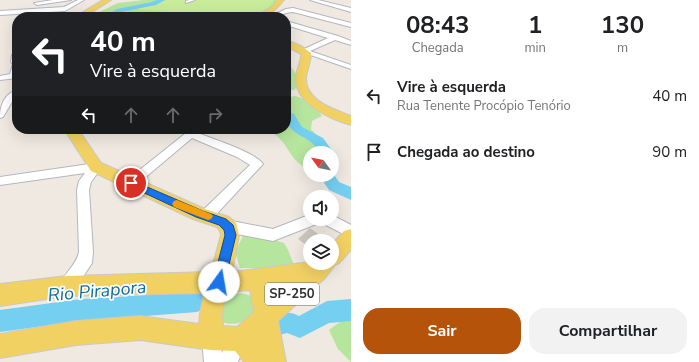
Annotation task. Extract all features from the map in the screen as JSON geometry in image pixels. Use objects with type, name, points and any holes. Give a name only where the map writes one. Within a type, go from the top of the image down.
[{"type":"main road","points":[[88,12],[108,0]]},
{"type":"main road","points":[[268,12],[281,0]]},
{"type":"main road","points":[[297,52],[302,72],[302,89],[306,96],[315,103],[351,121]]},
{"type":"main road","points":[[74,134],[96,167],[206,216],[223,222],[228,227],[230,235],[211,314],[211,338]]},
{"type":"main road","name":"SP-250","points":[[339,249],[351,237]]},
{"type":"main road","name":"SP-250","points":[[219,282],[258,280],[303,269]]},
{"type":"main road","name":"SP-250","points":[[274,362],[269,340],[267,317],[318,270]]},
{"type":"main road","points":[[0,346],[76,333],[140,328],[211,338],[239,339],[267,317],[258,280]]},
{"type":"main road","points":[[0,295],[67,286],[219,282]]},
{"type":"main road","points":[[239,339],[261,362]]},
{"type":"street","points":[[31,3],[69,0]]},
{"type":"street","points":[[16,12],[64,9],[82,0]]},
{"type":"street","points":[[312,0],[351,10]]},
{"type":"street","points":[[284,12],[293,10],[351,26]]},
{"type":"street","points":[[0,13],[12,12]]},
{"type":"street","points":[[291,25],[351,43]]},
{"type":"street","points":[[297,52],[351,30]]},
{"type":"street","points":[[297,52],[320,56],[351,67]]},
{"type":"street","points":[[0,78],[12,76]]},
{"type":"street","points":[[0,115],[8,101],[12,97]]},
{"type":"street","points":[[131,183],[192,134]]},
{"type":"street","points":[[198,134],[241,154],[258,164],[206,216]]},
{"type":"street","points":[[0,181],[96,167]]},
{"type":"street","points":[[67,286],[84,263],[86,252],[84,186],[88,175],[96,167]]},
{"type":"street","points":[[228,227],[273,235],[303,223]]},
{"type":"street","points":[[339,226],[351,232]]},
{"type":"street","points":[[211,338],[214,362]]},
{"type":"street","points":[[228,362],[239,339]]},
{"type":"green space","points":[[144,0],[281,0],[266,12],[99,12],[118,3]]},
{"type":"green space","points":[[167,0],[274,0],[270,6],[261,12],[167,12],[136,9]]},
{"type":"green space","points":[[291,67],[297,75],[298,86],[294,90],[291,90]]},
{"type":"green space","points":[[297,96],[317,109],[322,116],[312,121],[311,129],[319,138],[323,146],[303,146],[303,166],[293,157],[283,142],[274,134],[291,134],[291,97]]},
{"type":"green space","points":[[245,232],[284,243],[294,265],[268,268],[240,268],[235,252]]},
{"type":"green space","points":[[241,293],[255,297],[261,306],[247,319],[238,323],[232,324],[219,321],[222,305],[226,298],[234,294]]},
{"type":"green space","points":[[351,314],[351,362],[338,349],[329,330]]},
{"type":"building","points":[[310,228],[318,234],[303,234]]},
{"type":"building","points":[[303,234],[303,243],[298,239]]},
{"type":"waterway","points":[[117,12],[119,10],[154,4],[162,0]]},
{"type":"waterway","points":[[291,119],[297,129],[318,141],[322,146]]},
{"type":"waterway","points":[[331,182],[334,186],[351,194]]},
{"type":"waterway","name":"Rio Pirapora","points":[[0,321],[81,310],[197,302]]},
{"type":"waterway","name":"Rio Pirapora","points":[[279,324],[287,322],[300,327],[327,312],[351,310]]},
{"type":"slow traffic","points":[[177,204],[199,214],[208,216]]},
{"type":"route","points":[[131,183],[199,214],[223,222],[229,228],[230,235],[219,282]]}]
